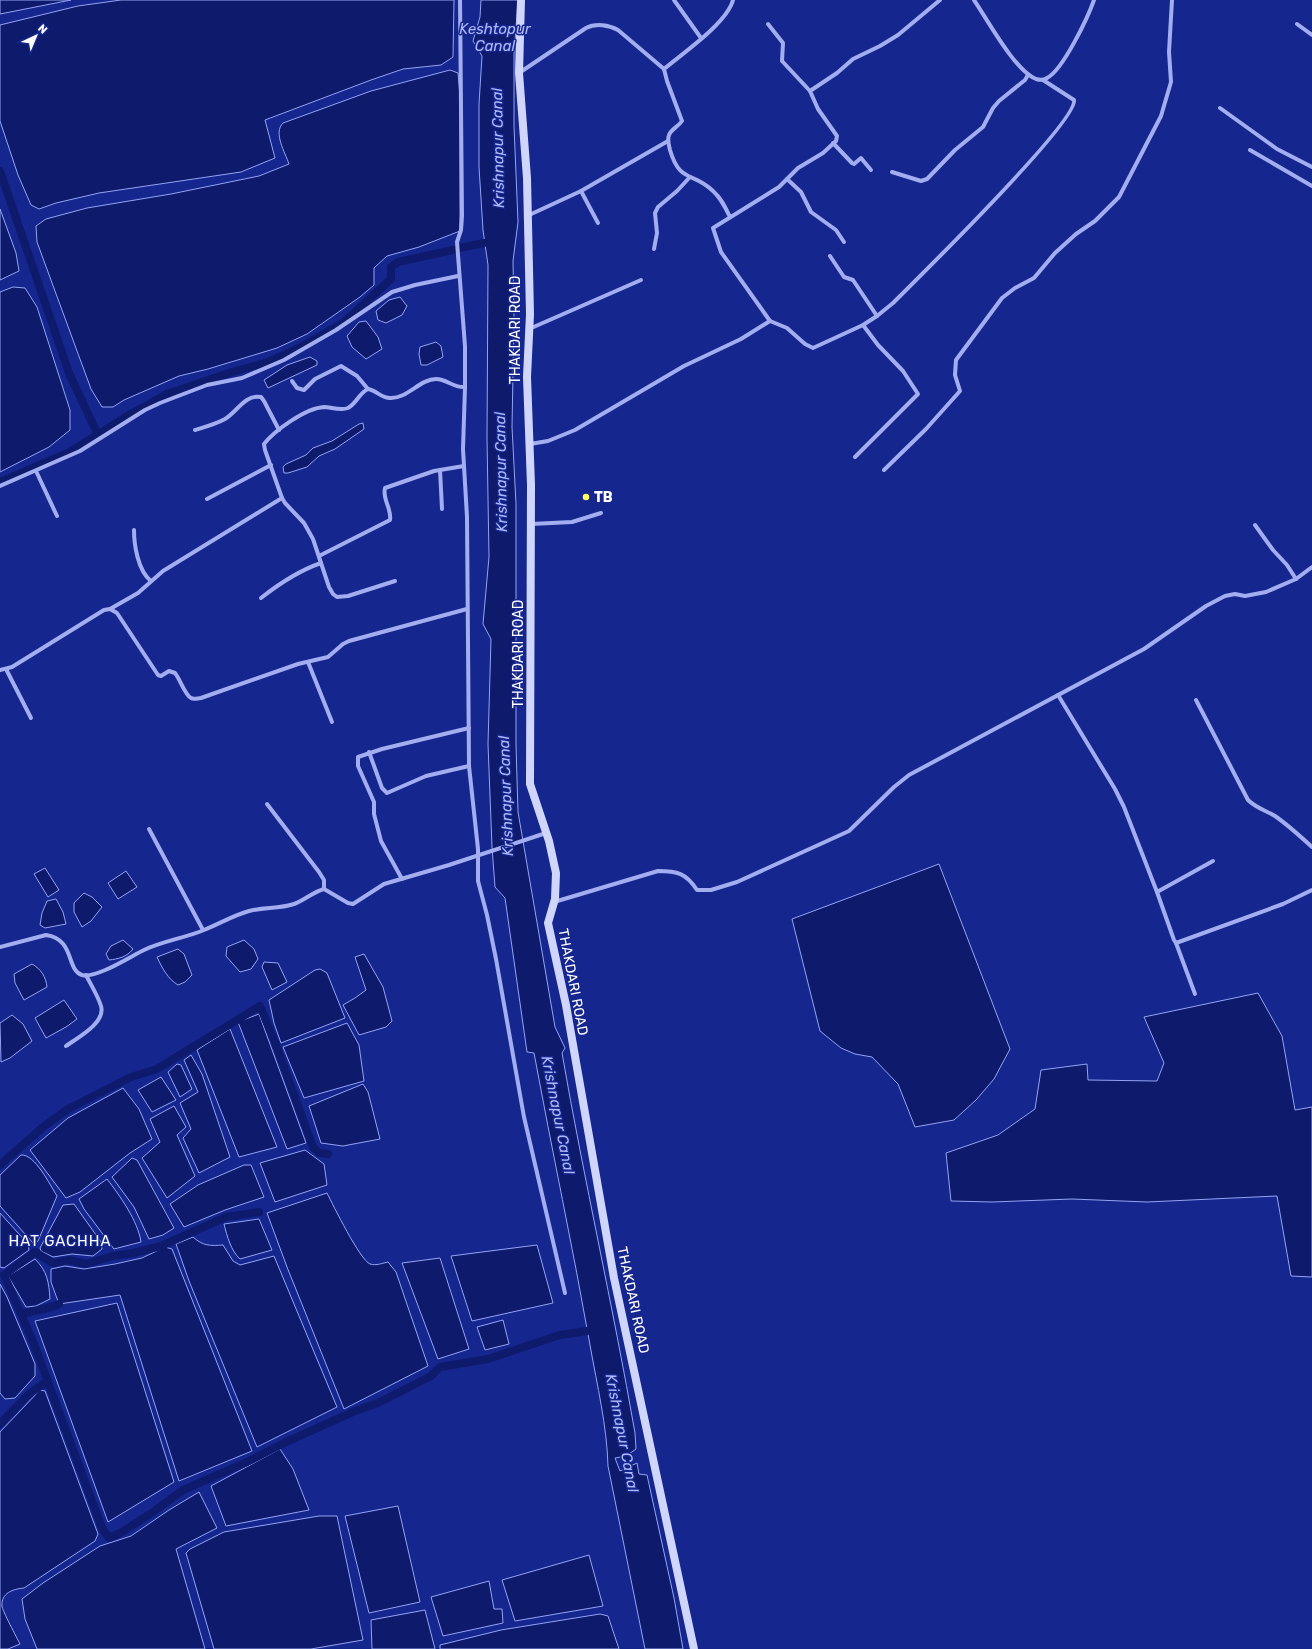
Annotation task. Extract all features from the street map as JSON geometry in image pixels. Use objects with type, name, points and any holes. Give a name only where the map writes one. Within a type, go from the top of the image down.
[{"type":"street","points":[[460,0],[462,216],[461,230],[457,242],[458,276],[464,326],[466,387],[463,420],[467,518],[469,766],[478,854],[478,881],[496,959],[524,1117],[565,1293]]},
{"type":"street","name":"THAKDARI ROAD","points":[[521,0],[519,73],[527,178],[529,329],[527,377],[531,524],[530,784],[549,841],[556,873],[554,902],[548,923],[566,1005],[614,1278],[694,1649]]},
{"type":"street","points":[[674,0],[701,38]]},
{"type":"street","points":[[664,68],[701,38],[729,11],[733,0]]},
{"type":"street","points":[[810,91],[853,60],[898,35],[940,0]]},
{"type":"street","points":[[768,24],[783,43],[782,61],[810,91],[818,109],[838,139],[823,153],[798,168],[772,192],[713,228],[721,252],[770,321],[787,328],[805,344],[813,348],[863,325],[893,303],[1026,167],[1063,121],[1074,104],[1074,100],[1043,80],[1028,75],[1013,58],[974,0]]},
{"type":"street","points":[[1043,80],[1049,77],[1068,54],[1094,0]]},
{"type":"street","points":[[884,470],[926,429],[960,391],[954,375],[956,360],[1002,298],[1015,288],[1034,278],[1055,253],[1076,234],[1095,221],[1119,197],[1161,116],[1171,82],[1169,52],[1172,0]]},
{"type":"street","points":[[1297,24],[1312,36]]},
{"type":"street","points":[[519,73],[586,28],[596,25],[613,27],[618,30],[664,68],[667,81],[682,122],[670,132],[668,141],[677,168],[690,177],[709,186],[719,197],[730,217]]},
{"type":"street","points":[[892,172],[921,181],[925,180],[955,150],[983,127],[993,108],[1025,80],[1028,75]]},
{"type":"street","points":[[1220,108],[1278,148],[1312,167]]},
{"type":"street","points":[[527,217],[581,192],[668,141]]},
{"type":"street","points":[[833,144],[852,163],[854,164],[861,158],[871,170]]},
{"type":"street","points":[[1250,150],[1312,186]]},
{"type":"street","points":[[654,249],[657,233],[655,213],[658,206],[677,191],[690,177]]},
{"type":"street","points":[[787,179],[802,192],[811,212],[836,230],[844,242]]},
{"type":"street","points":[[581,192],[598,223]]},
{"type":"street","points":[[830,256],[844,277],[853,280],[877,316]]},
{"type":"street","points":[[0,486],[80,451],[146,410],[160,403],[207,385],[242,378],[284,360],[336,330],[392,292],[415,285],[458,276]]},
{"type":"street","points":[[529,329],[642,280]]},
{"type":"street","points":[[530,444],[548,441],[575,430],[684,366],[741,339],[770,321]]},
{"type":"street","points":[[855,457],[918,394],[903,371],[878,345],[863,325]]},
{"type":"street","points":[[292,381],[297,388],[304,390],[315,379],[341,366],[356,376],[368,389],[373,390],[381,396],[391,398],[435,379],[444,381],[455,387],[466,387]]},
{"type":"street","points":[[368,389],[360,394],[348,408],[314,409],[296,418],[279,430],[264,444],[282,498],[304,524],[313,539],[329,587],[333,594],[336,597],[348,596],[395,581]]},
{"type":"street","points":[[195,430],[223,420],[243,402],[256,396],[261,397],[264,401],[279,430]]},
{"type":"street","points":[[207,499],[271,465]]},
{"type":"street","points":[[319,556],[390,520],[390,512],[384,494],[385,488],[440,470],[464,466]]},
{"type":"street","points":[[440,470],[442,509]]},
{"type":"street","points":[[36,471],[57,516]]},
{"type":"street","points":[[0,670],[12,668],[104,610],[110,609],[138,593],[163,571],[199,547],[282,498]]},
{"type":"street","points":[[531,524],[572,522],[601,513]]},
{"type":"street","points":[[1255,525],[1270,547],[1287,565],[1296,579]]},
{"type":"street","points":[[134,530],[136,552],[143,571],[151,581]]},
{"type":"street","points":[[261,598],[281,582],[298,572],[321,564]]},
{"type":"street","points":[[554,902],[658,871],[672,871],[684,876],[692,882],[697,890],[711,890],[737,882],[849,831],[894,787],[909,775],[1144,649],[1206,606],[1225,596],[1235,594],[1245,596],[1266,592],[1296,579],[1312,567]]},
{"type":"street","points":[[110,609],[117,613],[158,675],[161,676],[170,672],[175,673],[191,698],[201,698],[298,664],[328,657],[343,644],[349,641],[467,609]]},
{"type":"street","points":[[308,662],[332,722]]},
{"type":"street","points":[[6,669],[31,718]]},
{"type":"street","points":[[1058,695],[1115,789],[1157,892],[1195,994]]},
{"type":"street","points":[[1196,700],[1248,800],[1254,806],[1274,816],[1297,832],[1312,846]]},
{"type":"street","points":[[402,879],[381,840],[374,814],[374,802],[358,766],[358,757],[369,752],[469,728]]},
{"type":"street","points":[[369,752],[382,788],[388,793],[426,776],[469,766]]},
{"type":"street","points":[[267,804],[319,872],[324,880],[324,889]]},
{"type":"street","points":[[149,829],[203,930]]},
{"type":"street","points":[[0,947],[46,935],[54,936],[62,941],[76,971],[82,975],[92,975],[146,949],[203,930],[247,911],[285,906],[295,903],[316,891],[324,889],[348,903],[354,904],[379,886],[546,833]]},
{"type":"street","points":[[1157,892],[1213,861]]},
{"type":"street","points":[[1176,943],[1283,904],[1312,890]]},
{"type":"street","points":[[66,1046],[97,1023],[101,1015],[101,1006],[86,975]]},
{"type":"water","points":[[0,0],[71,0],[0,14]]},
{"type":"water","points":[[121,0],[454,0],[453,57],[441,65],[403,69],[265,120],[275,158],[241,172],[99,193],[56,203],[39,209],[31,205],[18,175],[0,121],[0,25],[78,6]]},
{"type":"water","name":"Keshtopur Canal","points":[[481,0],[518,0],[514,54],[514,126],[518,222],[513,261],[514,319],[512,427],[516,504],[516,745],[518,812],[555,1027],[565,1048],[562,1053],[635,1433],[636,1449],[626,1456],[615,1458],[620,1471],[637,1463],[639,1474],[647,1475],[674,1598],[683,1649],[645,1649],[608,1466],[606,1436],[577,1272],[534,1053],[527,1052],[505,898],[495,887],[488,744],[491,639],[483,624],[489,557],[487,438],[488,265],[483,230],[479,167],[479,104],[482,56],[473,41],[480,17]]},
{"type":"water","points":[[450,70],[458,73],[460,96],[460,231],[419,247],[387,256],[374,268],[374,285],[360,297],[307,334],[277,348],[208,369],[179,376],[124,400],[113,407],[102,407],[91,389],[37,242],[36,226],[46,219],[87,208],[171,194],[259,176],[289,164],[279,137],[280,127],[283,123],[371,91]]},
{"type":"water","points":[[0,209],[16,253],[19,271],[0,280]]},
{"type":"water","points":[[13,287],[25,288],[37,307],[70,410],[70,430],[49,447],[0,472],[0,292]]},
{"type":"water","points":[[400,297],[407,306],[402,315],[386,323],[378,320],[376,311],[389,300]]},
{"type":"water","points":[[366,321],[378,337],[382,349],[366,359],[352,347],[347,336],[359,322]]},
{"type":"water","points":[[436,342],[441,346],[443,357],[427,365],[421,365],[419,354],[420,347]]},
{"type":"water","points":[[310,357],[317,361],[317,365],[268,388],[264,380],[287,365]]},
{"type":"water","points":[[363,423],[364,429],[335,449],[319,456],[307,467],[284,473],[283,467],[286,464],[306,455],[313,448],[332,441]]},
{"type":"water","points":[[939,864],[1010,1049],[994,1079],[976,1100],[954,1120],[915,1127],[898,1084],[872,1057],[855,1054],[841,1048],[820,1031],[792,919]]},
{"type":"water","points":[[45,868],[59,890],[48,897],[34,874]]},
{"type":"water","points":[[126,871],[137,887],[118,899],[108,883]]},
{"type":"water","points":[[84,893],[92,897],[102,907],[91,921],[82,927],[74,912],[74,903]]},
{"type":"water","points":[[56,899],[63,912],[66,924],[45,928],[40,925],[42,913],[47,901]]},
{"type":"water","points":[[123,940],[133,949],[122,957],[109,960],[106,954],[111,946]]},
{"type":"water","points":[[244,940],[254,949],[258,959],[251,969],[240,972],[226,956],[227,947]]},
{"type":"water","points":[[178,949],[184,954],[192,975],[185,982],[178,985],[171,980],[157,957]]},
{"type":"water","points":[[364,954],[383,987],[392,1021],[386,1027],[359,1035],[343,1005],[366,990],[355,957]]},
{"type":"water","points":[[264,962],[278,963],[287,982],[272,990],[262,967]]},
{"type":"water","points":[[32,964],[38,968],[46,980],[47,987],[24,1000],[15,983],[14,974]]},
{"type":"water","points":[[320,969],[327,973],[345,1018],[281,1043],[274,1023],[269,1000],[315,970]]},
{"type":"water","points":[[1258,993],[1282,1036],[1295,1110],[1312,1107],[1312,1277],[1291,1276],[1277,1196],[1147,1202],[1072,1199],[992,1202],[951,1201],[946,1153],[998,1135],[1035,1109],[1041,1070],[1087,1064],[1088,1080],[1157,1081],[1164,1063],[1144,1017]]},
{"type":"water","points":[[64,1000],[77,1019],[46,1038],[35,1018]]},
{"type":"water","points":[[259,1014],[306,1143],[287,1149],[238,1022]]},
{"type":"water","points":[[12,1015],[23,1024],[32,1041],[10,1058],[1,1062],[0,1023]]},
{"type":"water","points":[[347,1023],[359,1045],[364,1081],[304,1098],[283,1047]]},
{"type":"water","points":[[230,1029],[277,1147],[239,1157],[197,1050]]},
{"type":"water","points":[[191,1055],[202,1074],[230,1157],[199,1173],[183,1138],[191,1129],[180,1103],[198,1092],[184,1060]]},
{"type":"water","points":[[177,1064],[181,1065],[192,1089],[180,1097],[168,1072]]},
{"type":"water","points":[[161,1077],[176,1100],[152,1112],[138,1090]]},
{"type":"water","points":[[363,1084],[368,1092],[380,1139],[343,1146],[321,1143],[309,1106]]},
{"type":"water","points":[[123,1088],[139,1109],[152,1139],[130,1153],[80,1192],[66,1198],[30,1150],[68,1118]]},
{"type":"water","points":[[174,1106],[186,1127],[177,1135],[195,1176],[167,1198],[142,1158],[160,1142],[150,1119]]},
{"type":"water","points":[[305,1150],[324,1164],[327,1185],[275,1202],[260,1163]]},
{"type":"water","points":[[21,1155],[32,1159],[57,1196],[38,1241],[34,1244],[0,1206],[0,1175]]},
{"type":"water","points":[[132,1158],[137,1160],[174,1228],[163,1235],[149,1239],[134,1207],[112,1177]]},
{"type":"water","points":[[244,1165],[251,1165],[264,1197],[225,1210],[184,1227],[170,1204],[198,1185]]},
{"type":"water","points":[[107,1179],[123,1201],[132,1217],[141,1242],[114,1249],[84,1209],[79,1199]]},
{"type":"water","points":[[327,1193],[347,1232],[366,1260],[372,1265],[388,1262],[396,1272],[428,1366],[344,1409],[267,1213]]},
{"type":"water","points":[[74,1204],[101,1242],[102,1249],[93,1256],[72,1254],[53,1257],[41,1251],[40,1248],[63,1205]]},
{"type":"water","points":[[0,1213],[28,1244],[29,1250],[4,1268],[0,1267]]},
{"type":"water","points":[[259,1219],[272,1250],[240,1259],[232,1248],[224,1224]]},
{"type":"water","points":[[193,1237],[207,1245],[223,1245],[233,1261],[240,1265],[274,1256],[337,1407],[257,1447],[189,1281],[176,1244]]},
{"type":"water","points":[[537,1245],[553,1303],[472,1321],[451,1256]]},
{"type":"water","points":[[165,1247],[172,1249],[252,1451],[179,1481],[120,1295],[59,1304],[51,1282],[51,1269],[65,1266],[84,1269],[115,1264],[142,1258]]},
{"type":"water","points":[[440,1258],[469,1349],[438,1359],[402,1263]]},
{"type":"water","points":[[35,1259],[47,1277],[50,1299],[36,1306],[26,1307],[8,1276]]},
{"type":"water","points":[[0,1284],[7,1297],[35,1364],[35,1376],[15,1398],[5,1399],[0,1393]]},
{"type":"water","points":[[117,1303],[174,1482],[108,1522],[35,1321]]},
{"type":"water","points":[[503,1320],[509,1344],[485,1350],[477,1327]]},
{"type":"water","points":[[40,1390],[45,1391],[98,1534],[95,1541],[24,1588],[8,1592],[3,1598],[2,1606],[20,1644],[8,1649],[0,1649],[0,1432]]},
{"type":"water","points":[[280,1449],[293,1469],[309,1510],[226,1526],[211,1486]]},
{"type":"water","points":[[199,1492],[217,1528],[176,1549],[205,1649],[37,1649],[25,1619],[22,1599],[43,1583],[100,1546],[131,1536]]},
{"type":"water","points":[[398,1506],[420,1602],[369,1613],[345,1516]]},
{"type":"water","points":[[319,1516],[337,1516],[363,1640],[311,1649],[214,1649],[186,1553],[190,1549],[224,1532]]},
{"type":"water","points":[[589,1555],[603,1606],[515,1621],[502,1580]]},
{"type":"water","points":[[489,1581],[494,1609],[502,1609],[503,1623],[443,1636],[431,1597]]},
{"type":"water","points":[[425,1610],[435,1649],[372,1649],[371,1620]]},
{"type":"water","points":[[600,1614],[608,1616],[619,1649],[440,1649],[440,1645],[501,1630]]},
{"type":"waterway","points":[[0,171],[69,373],[98,435]]},
{"type":"waterway","points":[[459,248],[484,243]]},
{"type":"waterway","points":[[0,482],[70,452],[131,414],[167,394],[232,372],[268,362],[299,348],[343,323],[391,279],[391,267],[398,262],[453,250]]},
{"type":"waterway","points":[[0,1165],[43,1127],[68,1109],[131,1077],[157,1069],[260,1006],[276,1045],[313,1147],[319,1153],[328,1154]]},
{"type":"waterway","points":[[259,1212],[226,1217],[161,1246],[113,1256],[86,1264],[69,1260],[53,1263],[35,1252],[4,1275],[34,1344],[102,1528],[109,1538],[122,1532],[153,1512],[183,1490],[247,1462],[286,1442],[355,1411],[378,1403],[431,1376],[440,1367],[488,1359],[560,1335],[587,1331]]},
{"type":"waterway","points":[[21,1314],[59,1304]]},
{"type":"waterway","points":[[0,1424],[28,1395],[47,1381]]},
{"type":"waterway","name":"Krishnapur Canal","points":[[624,1446],[630,1478]]},
{"type":"place","name":"TB","points":[[586,497]]},
{"type":"district","name":"HAT GACHHA","points":[[60,1241]]}]
